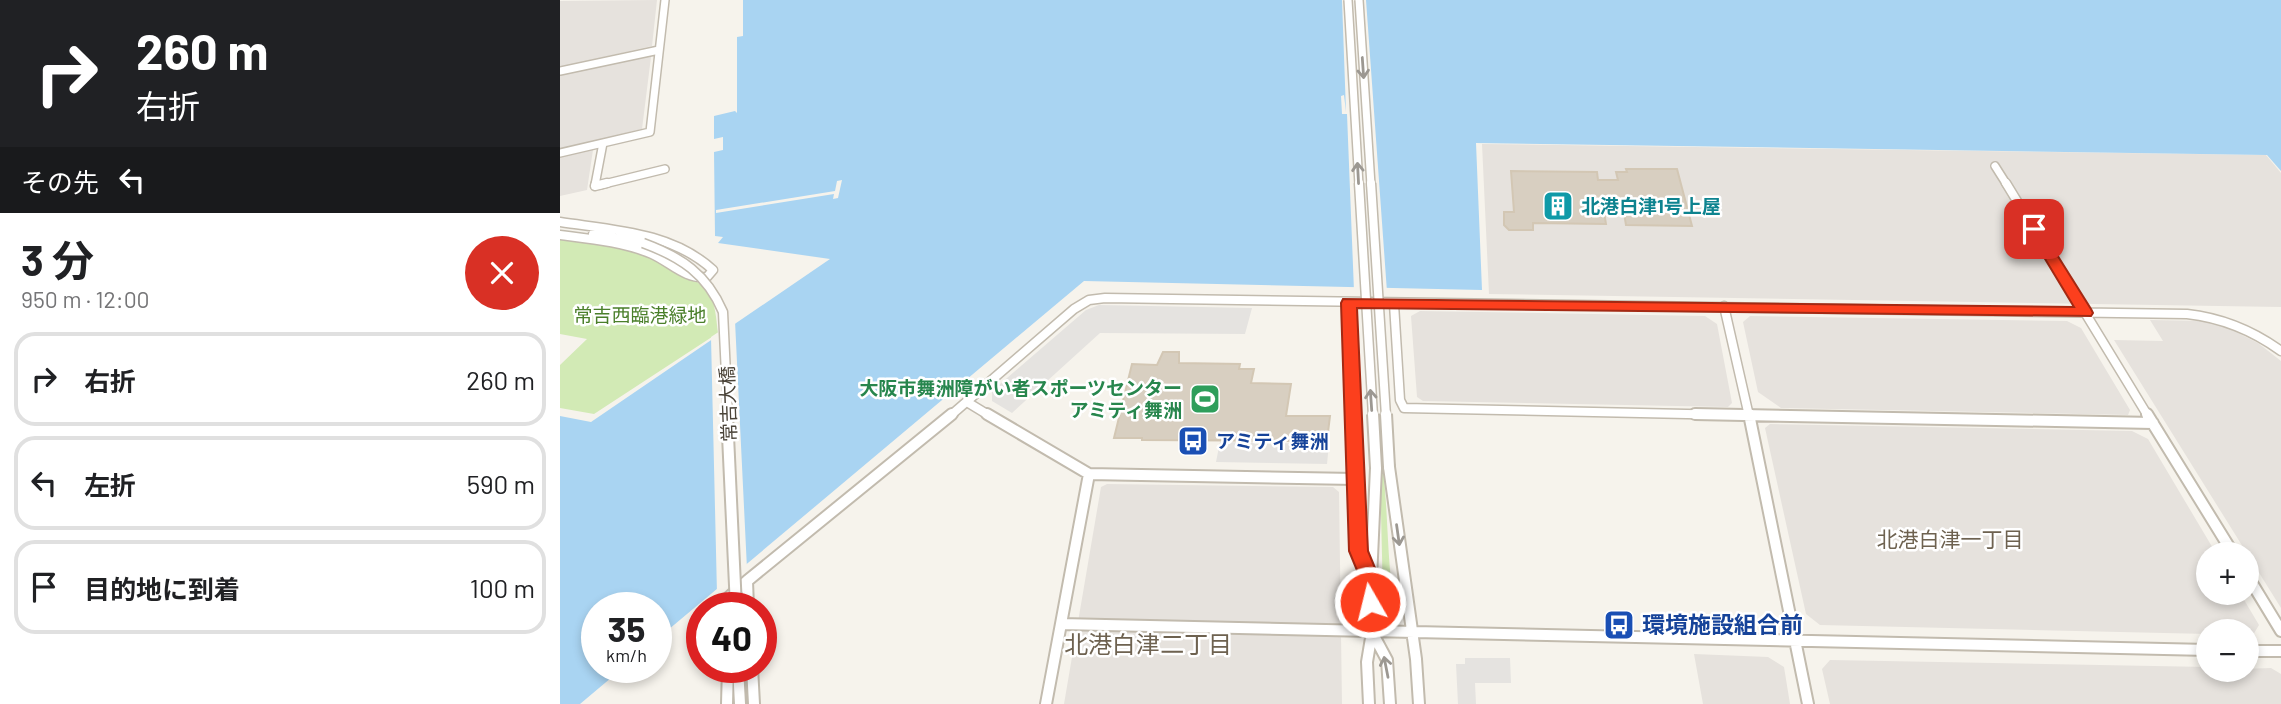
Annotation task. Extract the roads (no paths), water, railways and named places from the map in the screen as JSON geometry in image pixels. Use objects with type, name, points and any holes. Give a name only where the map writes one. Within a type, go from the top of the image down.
[{"type":"street","points":[[560,153],[650,132],[665,0]]},
{"type":"street","points":[[1348,0],[1376,468],[1371,580],[1372,632],[1367,663],[1369,704]]},
{"type":"street","points":[[1359,0],[1388,467],[1412,632],[1419,704]]},
{"type":"street","points":[[560,71],[659,50]]},
{"type":"street","points":[[603,143],[595,186],[665,169]]},
{"type":"street","points":[[1995,166],[2226,542]]},
{"type":"street","points":[[560,222],[659,240],[695,256],[713,270],[707,278],[697,279],[644,252],[616,244],[560,235]]},
{"type":"street","name":"常吉大橋","points":[[560,229],[643,243],[684,259],[698,270],[714,291],[723,312],[735,592]]},
{"type":"street","points":[[737,592],[747,581],[967,402],[1074,309],[1090,300],[1105,298],[1394,304],[1724,306],[2204,315],[2245,328],[2281,351]]},
{"type":"street","points":[[1349,303],[1359,551],[1371,580]]},
{"type":"street","points":[[1394,304],[1399,400],[1404,408],[2153,423]]},
{"type":"street","points":[[1724,306],[1808,704]]},
{"type":"street","points":[[967,402],[1089,474],[1355,479]]},
{"type":"street","points":[[1046,704],[1089,474]]},
{"type":"street","points":[[747,581],[747,592]]},
{"type":"street","points":[[2259,595],[2281,631]]},
{"type":"street","points":[[1061,624],[2196,650]]},
{"type":"street","points":[[1372,632],[1387,660],[1390,704]]},
{"type":"street","points":[[2259,651],[2281,651]]},
{"type":"street","points":[[727,704],[728,683]]},
{"type":"street","points":[[739,683],[740,704]]},
{"type":"street","points":[[753,683],[754,704]]},
{"type":"water","points":[[743,0],[2281,0],[2281,171],[2267,155],[1476,143],[1482,290],[1084,281],[713,592],[686,592],[686,615],[672,627],[672,592],[581,592],[581,683],[605,683],[580,704],[560,704],[560,416],[591,422],[830,259],[718,243],[723,237],[715,236],[714,152],[723,150],[723,137],[714,139],[714,116],[735,111],[737,113],[737,37],[743,36]]},
{"type":"place","name":"北港白津1号上屋","points":[[1558,206]]},
{"type":"place","name":"大阪市舞洲障がい者スポーツセンター アミティ舞洲","points":[[1205,399]]},
{"type":"place","name":"アミティ舞洲","points":[[1193,441]]},
{"type":"place","name":"環境施設組合前","points":[[1619,625]]},
{"type":"district","name":"北港白津一丁目","points":[[1950,540]]},
{"type":"district","name":"北港白津二丁目","points":[[1148,645]]},
{"type":"park label","name":"常吉西臨港緑地","points":[[640,315]]}]
